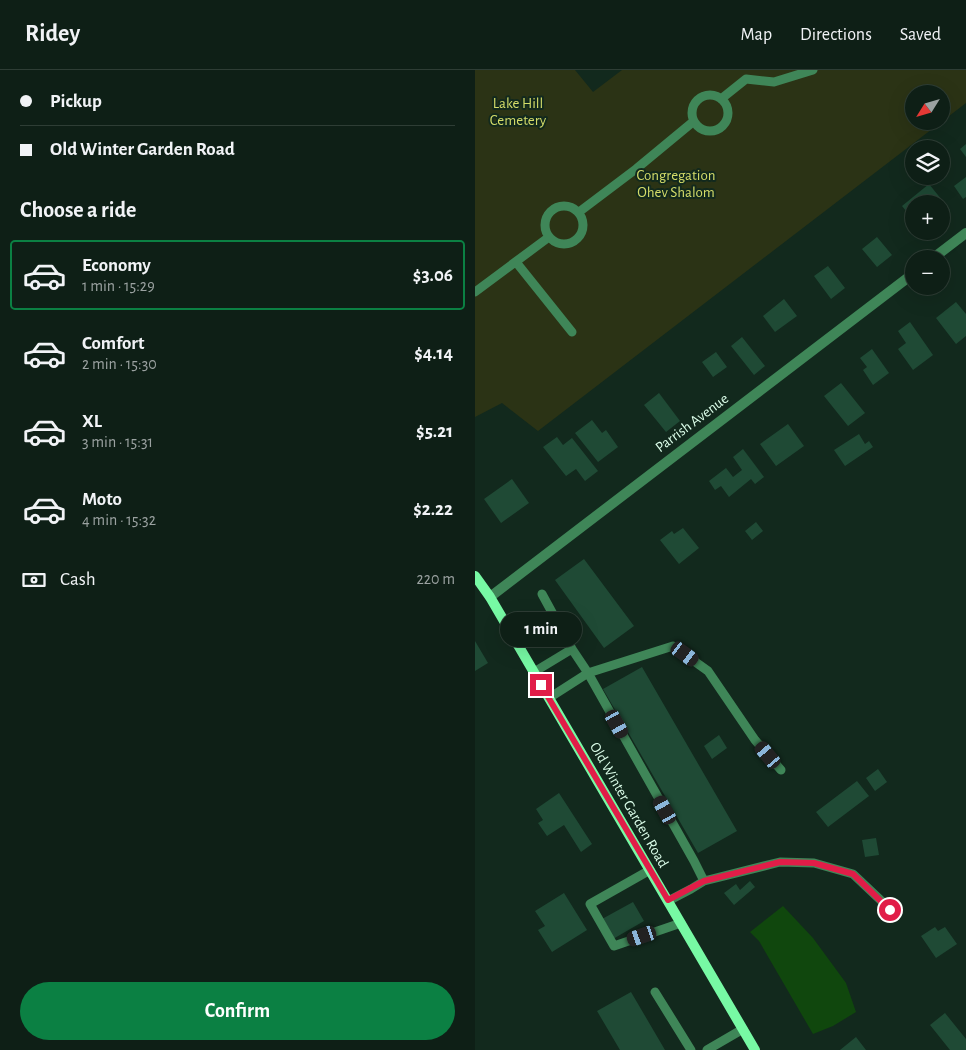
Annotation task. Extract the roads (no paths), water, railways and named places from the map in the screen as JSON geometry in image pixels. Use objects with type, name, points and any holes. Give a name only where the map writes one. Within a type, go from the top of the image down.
[{"type":"main road","name":"Old Winter Garden Road","points":[[475,576],[534,672],[755,1050]]},
{"type":"street","points":[[944,250],[966,233]]},
{"type":"street","name":"Parrish Avenue","points":[[489,597],[905,280]]},
{"type":"lane","points":[[721,99],[746,79],[774,82],[813,70]]},
{"type":"lane","points":[[710,96],[721,99],[728,114],[723,125],[714,131],[703,130],[694,121],[693,110],[695,104],[704,97],[710,96]]},
{"type":"lane","points":[[579,212],[636,169],[694,121]]},
{"type":"lane","points":[[565,206],[579,212],[584,227],[578,239],[567,244],[560,244],[554,242],[549,237],[545,225],[546,219],[553,209],[565,206]]},
{"type":"lane","points":[[475,292],[549,237]]},
{"type":"lane","points":[[516,262],[572,332]]},
{"type":"lane","points":[[543,594],[572,649],[588,673],[704,881]]},
{"type":"lane","points":[[549,698],[588,673],[673,646],[708,671],[755,740],[781,770]]},
{"type":"lane","points":[[534,672],[572,649]]},
{"type":"lane","points":[[668,900],[704,881],[780,862],[814,863],[853,874],[890,910]]},
{"type":"lane","points":[[650,870],[590,904],[615,946],[681,923]]},
{"type":"lane","points":[[655,992],[691,1050]]},
{"type":"lane","points":[[707,1050],[743,1029]]},
{"type":"park label","name":"Lake Hill Cemetery","points":[[518,112]]},
{"type":"park label","name":"Congregation Ohev Shalom","points":[[676,184]]}]
